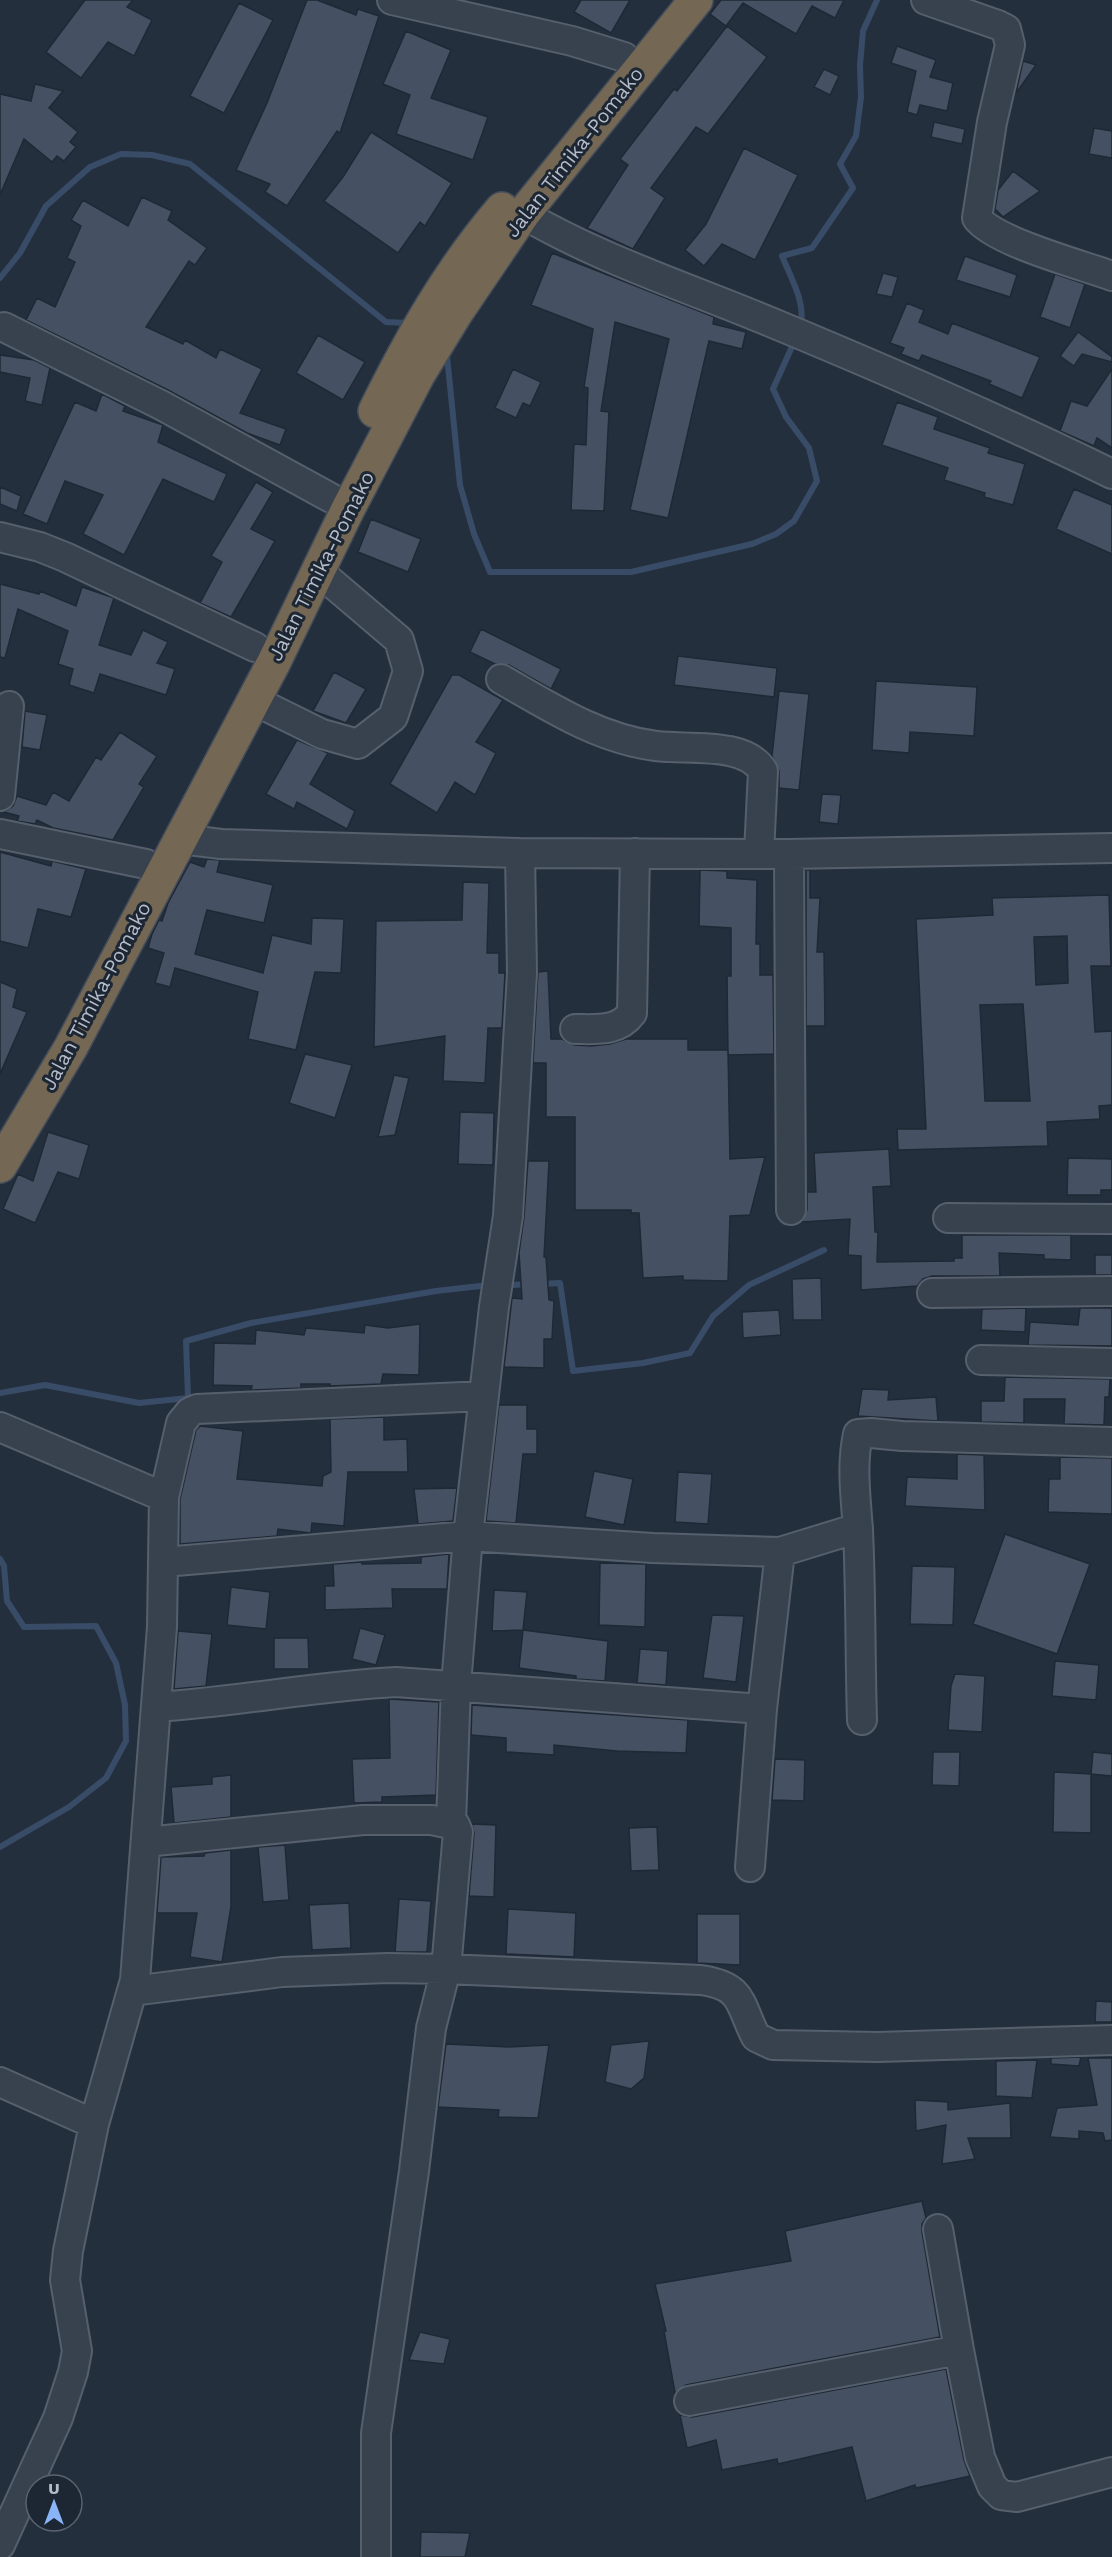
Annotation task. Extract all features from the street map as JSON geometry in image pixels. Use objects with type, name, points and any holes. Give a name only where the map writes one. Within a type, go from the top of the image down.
[{"type":"highway","name":"Jalan Timika-Pomako","points":[[0,1131],[59,1028],[146,864],[401,357],[436,297],[464,255],[669,0]]},
{"type":"highway","name":"Jalan Timika-Pomako","points":[[0,1166],[71,1047],[181,839],[418,375],[456,313],[524,214],[696,0]]},
{"type":"street","points":[[392,0],[572,41],[624,57]]},
{"type":"street","points":[[926,0],[998,25],[1006,29],[1009,36],[1008,58],[992,122],[977,218],[988,229],[1009,239],[1112,276]]},
{"type":"street","points":[[524,214],[564,238],[797,333],[1017,427],[1112,474]]},
{"type":"street","points":[[3,327],[161,405],[331,498]]},
{"type":"street","points":[[0,537],[13,539],[65,557],[160,600],[255,647]]},
{"type":"street","points":[[253,700],[322,734],[358,744],[393,717],[408,671],[399,640],[318,571]]},
{"type":"street","points":[[501,679],[570,718],[604,733],[654,746],[741,754],[759,764],[763,771],[759,853]]},
{"type":"street","points":[[0,796],[9,706]]},
{"type":"street","points":[[0,834],[146,864]]},
{"type":"street","points":[[181,839],[221,844],[520,853],[789,854],[1112,848]]},
{"type":"street","points":[[451,1823],[456,1685],[468,1536],[494,1307],[508,1216],[522,973],[520,853]]},
{"type":"street","points":[[575,1029],[605,1029],[624,1023],[632,1013],[635,853]]},
{"type":"street","points":[[789,854],[791,1210]]},
{"type":"street","points":[[948,1218],[1112,1219]]},
{"type":"street","points":[[932,1293],[1112,1291]]},
{"type":"street","points":[[981,1360],[1112,1363]]},
{"type":"street","points":[[0,2544],[58,2418],[73,2372],[77,2351],[66,2288],[66,2266],[94,2124],[135,1980],[156,1707],[164,1562],[164,1497],[181,1423],[190,1412],[197,1409],[484,1396]]},
{"type":"street","points":[[0,1427],[164,1497]]},
{"type":"street","points":[[862,1720],[858,1528],[853,1482],[854,1451],[858,1434],[1112,1442]]},
{"type":"street","points":[[164,1562],[468,1536],[653,1548],[780,1552],[858,1528]]},
{"type":"street","points":[[750,1867],[762,1709],[780,1552]]},
{"type":"street","points":[[156,1707],[206,1704],[357,1684],[396,1682],[762,1709]]},
{"type":"street","points":[[146,1842],[363,1820],[451,1823],[455,1825],[458,1832],[446,1968],[431,2028],[414,2171],[376,2433],[376,2557]]},
{"type":"street","points":[[132,1991],[282,1972],[446,1968],[717,1983],[730,1988],[739,1998],[756,2037],[773,2045],[878,2047],[1112,2040]]},
{"type":"street","points":[[0,2082],[94,2124]]},
{"type":"street","points":[[938,2229],[958,2350],[980,2457],[992,2486],[1001,2495],[1017,2497],[1112,2472]]},
{"type":"street","points":[[689,2401],[958,2350]]},
{"type":"building","points":[[85,0],[133,0],[127,7],[152,20],[134,56],[108,42],[81,78],[46,52]]},
{"type":"building","points":[[307,0],[317,0],[356,15],[358,9],[379,16],[340,133],[337,131],[287,206],[265,192],[270,184],[236,170],[267,103]]},
{"type":"building","points":[[581,0],[630,0],[611,33],[574,12]]},
{"type":"building","points":[[721,0],[844,0],[835,18],[812,6],[796,34],[743,3],[726,26],[710,14]]},
{"type":"building","points":[[239,3],[273,20],[224,113],[190,96]]},
{"type":"building","points":[[727,26],[767,57],[708,134],[696,127],[651,188],[665,198],[633,249],[587,228],[628,165],[620,159],[674,89],[677,91]]},
{"type":"building","points":[[406,31],[451,50],[431,98],[488,117],[473,160],[396,134],[410,95],[383,84]]},
{"type":"building","points":[[897,46],[936,60],[930,77],[953,83],[947,111],[920,105],[917,115],[907,112],[916,71],[891,63]]},
{"type":"building","points":[[1023,61],[1036,65],[1016,93]]},
{"type":"building","points":[[824,69],[839,76],[830,95],[814,87]]},
{"type":"building","points":[[35,84],[63,91],[49,108],[78,132],[70,142],[76,147],[64,161],[57,156],[52,162],[24,139],[0,195],[0,94],[31,101]]},
{"type":"building","points":[[934,122],[965,129],[962,144],[931,137]]},
{"type":"building","points":[[1094,128],[1112,131],[1112,158],[1089,154]]},
{"type":"building","points":[[371,132],[452,183],[425,226],[420,222],[398,253],[324,201],[343,177]]},
{"type":"building","points":[[744,148],[798,175],[755,260],[722,244],[704,266],[685,250],[706,224]]},
{"type":"building","points":[[1013,171],[1040,191],[1003,217],[995,209],[998,190]]},
{"type":"building","points":[[142,197],[172,211],[168,220],[207,248],[195,265],[189,261],[146,327],[183,344],[185,340],[216,358],[220,349],[262,369],[240,413],[286,429],[280,445],[247,433],[168,390],[26,320],[37,298],[55,307],[75,262],[67,258],[81,226],[71,220],[83,200],[128,226]]},
{"type":"building","points":[[552,253],[714,317],[713,324],[746,332],[742,349],[709,341],[668,518],[630,510],[669,339],[615,322],[601,411],[609,412],[604,511],[571,510],[574,444],[586,445],[588,388],[584,387],[593,329],[531,305]]},
{"type":"building","points":[[965,256],[1017,275],[1010,297],[956,280]]},
{"type":"building","points":[[883,273],[898,277],[892,297],[876,294]]},
{"type":"building","points":[[1055,274],[1085,284],[1070,328],[1040,317]]},
{"type":"building","points":[[907,303],[924,310],[919,322],[948,334],[952,323],[1040,357],[1022,398],[989,384],[991,381],[922,355],[919,361],[901,354],[904,348],[890,343]]},
{"type":"building","points":[[1078,332],[1112,357],[1112,362],[1082,354],[1074,366],[1060,356]]},
{"type":"building","points":[[318,335],[365,362],[343,400],[296,373]]},
{"type":"building","points":[[0,355],[34,360],[50,368],[42,405],[25,401],[30,378],[0,372]]},
{"type":"building","points":[[513,369],[541,382],[530,406],[523,403],[516,418],[495,408]]},
{"type":"building","points":[[1112,369],[1112,448],[1097,438],[1094,446],[1060,431],[1071,401],[1087,406]]},
{"type":"building","points":[[102,394],[125,406],[123,411],[163,425],[158,442],[227,474],[214,502],[163,479],[124,555],[83,534],[103,495],[65,481],[47,524],[23,514],[75,402],[96,411]]},
{"type":"building","points":[[897,402],[938,417],[934,429],[990,448],[988,453],[1025,464],[1013,505],[984,497],[985,493],[944,480],[948,468],[882,445]]},
{"type":"building","points":[[256,482],[273,492],[251,529],[275,541],[231,617],[200,603],[222,562],[211,556]]},
{"type":"building","points":[[0,487],[21,496],[17,511],[0,504]]},
{"type":"building","points":[[1074,489],[1112,505],[1112,554],[1056,529]]},
{"type":"building","points":[[371,519],[421,539],[408,572],[358,552]]},
{"type":"building","points":[[0,584],[39,594],[40,591],[76,606],[82,587],[114,598],[99,645],[131,655],[143,630],[168,642],[157,663],[175,669],[166,695],[100,674],[94,693],[69,685],[73,669],[58,664],[68,631],[18,609],[5,658],[0,657]]},
{"type":"building","points":[[481,629],[561,669],[551,689],[509,665],[495,664],[470,652]]},
{"type":"building","points":[[678,656],[777,668],[774,697],[674,685]]},
{"type":"building","points":[[334,672],[366,689],[346,723],[313,711]]},
{"type":"building","points":[[452,675],[459,675],[503,700],[476,742],[496,753],[475,795],[455,782],[437,813],[390,784]]},
{"type":"building","points":[[876,681],[977,687],[974,736],[910,732],[909,753],[872,750]]},
{"type":"building","points":[[779,691],[809,694],[799,790],[779,788],[779,771],[772,756]]},
{"type":"building","points":[[25,711],[47,715],[40,750],[22,747]]},
{"type":"building","points":[[120,732],[157,756],[139,784],[144,787],[113,840],[53,828],[37,820],[35,824],[17,821],[19,816],[4,812],[13,806],[17,796],[46,805],[53,792],[69,801],[96,757],[101,760]]},
{"type":"building","points":[[297,740],[328,753],[310,784],[355,811],[347,829],[297,802],[294,809],[266,794]]},
{"type":"building","points":[[822,794],[841,795],[838,824],[819,822]]},
{"type":"building","points":[[0,852],[51,866],[52,861],[86,869],[71,917],[38,909],[28,948],[0,941]]},
{"type":"building","points":[[207,859],[220,860],[217,872],[273,885],[264,923],[207,910],[195,954],[263,973],[272,935],[311,944],[312,918],[344,919],[341,973],[315,972],[296,1050],[248,1039],[258,992],[175,968],[170,987],[155,983],[164,953],[148,948],[152,934],[159,920],[162,921],[168,903],[190,862],[204,867]]},
{"type":"building","points":[[700,870],[727,871],[727,878],[757,880],[756,944],[760,944],[760,975],[773,975],[774,1054],[728,1055],[727,976],[731,976],[731,928],[699,926]]},
{"type":"building","points":[[806,870],[810,870],[810,898],[820,898],[817,952],[824,952],[825,1026],[806,1026]]},
{"type":"building","points":[[463,882],[489,883],[487,953],[499,953],[499,973],[505,973],[502,1028],[488,1028],[485,1083],[443,1081],[445,1036],[374,1047],[376,921],[462,920]]},
{"type":"building","points":[[1109,895],[1111,966],[1091,966],[1095,1032],[1112,1031],[1112,1105],[1099,1106],[1100,1119],[1047,1122],[1048,1146],[898,1150],[897,1129],[926,1129],[916,919],[993,915],[992,898]],"holes":[[[1067,936],[1068,983],[1036,985],[1034,937]],[[1023,1004],[1030,1101],[985,1101],[980,1005]]]},
{"type":"building","points":[[548,971],[551,1039],[562,1039],[574,1045],[591,1046],[626,1039],[688,1039],[688,1050],[728,1050],[730,1159],[765,1157],[750,1215],[730,1216],[728,1281],[683,1280],[683,1276],[643,1278],[639,1213],[631,1213],[631,1210],[575,1210],[575,1117],[546,1117],[546,1063],[533,1063],[538,972]]},
{"type":"building","points":[[0,982],[17,989],[13,1007],[27,1012],[0,1074]]},
{"type":"building","points":[[305,1054],[352,1065],[335,1118],[289,1103]]},
{"type":"building","points":[[394,1075],[409,1078],[395,1135],[378,1137]]},
{"type":"building","points":[[460,1112],[494,1113],[493,1165],[458,1164]]},
{"type":"building","points":[[48,1132],[89,1145],[79,1179],[58,1172],[35,1223],[3,1209],[18,1174],[33,1181]]},
{"type":"building","points":[[889,1149],[891,1186],[873,1187],[875,1232],[878,1232],[877,1262],[954,1261],[954,1258],[962,1258],[962,1235],[1071,1235],[1071,1260],[1044,1259],[1044,1255],[999,1253],[1000,1276],[932,1276],[923,1279],[917,1286],[861,1290],[861,1256],[848,1255],[850,1219],[802,1222],[807,1210],[807,1192],[816,1192],[814,1153]]},
{"type":"building","points":[[1068,1158],[1112,1159],[1112,1190],[1101,1190],[1101,1195],[1067,1195]]},
{"type":"building","points":[[528,1161],[549,1161],[544,1257],[546,1257],[549,1300],[554,1301],[552,1339],[544,1339],[544,1368],[504,1367],[512,1298],[522,1299],[519,1253]]},
{"type":"building","points":[[1095,1255],[1112,1255],[1112,1275],[1095,1275]]},
{"type":"building","points":[[821,1278],[822,1320],[793,1320],[792,1279]]},
{"type":"building","points":[[1026,1308],[1025,1332],[981,1330],[982,1309]]},
{"type":"building","points":[[1080,1308],[1112,1308],[1112,1346],[1028,1345],[1030,1322],[1078,1325]]},
{"type":"building","points":[[779,1310],[781,1335],[743,1338],[742,1312]]},
{"type":"building","points":[[420,1324],[419,1375],[383,1374],[381,1384],[330,1386],[330,1384],[301,1384],[301,1388],[251,1390],[252,1386],[213,1385],[214,1343],[255,1344],[256,1330],[304,1335],[306,1328],[364,1333],[365,1325],[388,1328]]},
{"type":"building","points":[[1005,1377],[1110,1379],[1109,1397],[1105,1397],[1104,1425],[1064,1424],[1065,1399],[1024,1399],[1024,1423],[981,1422],[981,1401],[1004,1401]]},
{"type":"building","points":[[862,1389],[889,1390],[888,1400],[936,1397],[938,1421],[858,1416]]},
{"type":"building","points":[[499,1405],[527,1405],[527,1429],[537,1429],[537,1454],[523,1454],[516,1523],[486,1521]]},
{"type":"building","points":[[384,1417],[384,1440],[407,1439],[408,1472],[348,1472],[344,1526],[312,1523],[311,1533],[278,1529],[277,1536],[180,1544],[180,1499],[196,1430],[200,1426],[243,1431],[237,1479],[322,1486],[323,1476],[331,1472],[330,1419]]},
{"type":"building","points":[[957,1454],[984,1455],[985,1510],[905,1506],[907,1477],[957,1479]]},
{"type":"building","points":[[1060,1457],[1112,1458],[1112,1514],[1048,1512],[1049,1479],[1060,1479]]},
{"type":"building","points":[[594,1471],[633,1479],[624,1525],[585,1517]]},
{"type":"building","points":[[678,1472],[712,1474],[708,1524],[675,1522]]},
{"type":"building","points":[[457,1488],[453,1521],[418,1524],[414,1489]]},
{"type":"building","points":[[1005,1534],[1090,1564],[1057,1654],[973,1624]]},
{"type":"building","points":[[449,1554],[447,1589],[392,1589],[393,1608],[325,1610],[325,1586],[334,1586],[333,1564],[421,1563],[421,1557]]},
{"type":"building","points":[[600,1563],[646,1564],[645,1627],[599,1625]]},
{"type":"building","points":[[912,1566],[955,1567],[953,1625],[910,1624]]},
{"type":"building","points":[[231,1587],[270,1592],[266,1629],[227,1625]]},
{"type":"building","points":[[494,1590],[527,1592],[523,1630],[492,1631]]},
{"type":"building","points":[[712,1615],[744,1616],[736,1682],[703,1678]]},
{"type":"building","points":[[360,1628],[385,1635],[376,1665],[352,1659]]},
{"type":"building","points":[[523,1630],[608,1641],[605,1681],[576,1679],[576,1676],[519,1668]]},
{"type":"building","points":[[178,1631],[212,1634],[206,1686],[174,1689]]},
{"type":"building","points":[[274,1638],[308,1638],[309,1669],[274,1669]]},
{"type":"building","points":[[640,1649],[668,1651],[666,1685],[637,1683]]},
{"type":"building","points":[[1055,1661],[1099,1665],[1096,1700],[1052,1696]]},
{"type":"building","points":[[955,1674],[985,1676],[982,1732],[948,1730],[951,1686]]},
{"type":"building","points":[[389,1699],[439,1702],[436,1795],[382,1797],[382,1802],[354,1803],[352,1759],[390,1758]]},
{"type":"building","points":[[472,1705],[688,1720],[686,1753],[617,1751],[554,1745],[554,1755],[506,1752],[506,1738],[471,1735]]},
{"type":"building","points":[[933,1752],[960,1752],[959,1786],[932,1785]]},
{"type":"building","points":[[1093,1752],[1112,1754],[1112,1776],[1091,1774]]},
{"type":"building","points":[[775,1759],[805,1760],[804,1801],[772,1800]]},
{"type":"building","points":[[1054,1772],[1091,1774],[1091,1833],[1053,1832]]},
{"type":"building","points":[[231,1775],[231,1817],[174,1823],[171,1787],[212,1784],[212,1777]]},
{"type":"building","points":[[472,1824],[496,1825],[494,1897],[469,1896],[474,1833]]},
{"type":"building","points":[[657,1827],[659,1870],[631,1871],[629,1828]]},
{"type":"building","points":[[285,1845],[289,1900],[263,1902],[258,1847]]},
{"type":"building","points":[[231,1850],[231,1906],[222,1962],[190,1957],[197,1913],[157,1913],[161,1857],[204,1856],[205,1853]]},
{"type":"building","points":[[399,1899],[431,1901],[427,1952],[395,1952]]},
{"type":"building","points":[[349,1903],[351,1948],[312,1950],[309,1905]]},
{"type":"building","points":[[508,1909],[576,1913],[574,1957],[506,1954]]},
{"type":"building","points":[[697,1914],[740,1914],[740,1965],[697,1963]]},
{"type":"building","points":[[1096,2001],[1112,2002],[1112,2022],[1095,2022]]},
{"type":"building","points":[[649,2041],[644,2078],[631,2089],[605,2082],[611,2045]]},
{"type":"building","points":[[446,2044],[509,2047],[549,2045],[538,2118],[498,2117],[499,2110],[438,2107]]},
{"type":"building","points":[[1081,2057],[1079,2066],[1051,2064],[1051,2058]]},
{"type":"building","points":[[1088,2058],[1112,2058],[1112,2140],[1105,2141],[1103,2133],[1079,2131],[1079,2139],[1050,2137],[1057,2108],[1097,2105]]},
{"type":"building","points":[[1037,2060],[1032,2098],[996,2096],[996,2061]]},
{"type":"building","points":[[915,2100],[948,2102],[948,2110],[1010,2103],[1011,2138],[968,2138],[975,2159],[942,2164],[946,2125],[916,2131]]},
{"type":"building","points":[[922,2201],[926,2218],[922,2224],[922,2232],[940,2337],[686,2385],[675,2393],[664,2331],[666,2331],[655,2284],[791,2261],[785,2231]]},
{"type":"building","points":[[420,2332],[450,2339],[444,2364],[409,2360]]},
{"type":"building","points":[[946,2369],[964,2460],[970,2476],[916,2488],[915,2485],[866,2501],[852,2447],[778,2464],[777,2459],[722,2470],[716,2440],[687,2448],[680,2415],[692,2417]]},
{"type":"building","points":[[421,2532],[470,2533],[465,2557],[420,2557]]},
{"type":"waterway","points":[[800,327],[802,319],[800,301],[782,256],[812,248],[853,188],[840,164],[856,136],[861,97],[860,65],[863,31],[877,0]]},
{"type":"waterway","points":[[0,278],[20,253],[46,206],[90,167],[121,154],[152,155],[190,164],[386,322],[408,323]]},
{"type":"waterway","points":[[448,352],[460,485],[474,534],[490,572],[631,572],[752,544],[776,534],[794,521],[817,481],[809,448],[786,417],[773,389],[795,340]]},
{"type":"waterway","points":[[541,1284],[560,1283],[573,1371],[643,1363],[690,1353],[713,1316],[749,1285],[824,1250]]},
{"type":"waterway","points":[[513,1285],[528,1284]]},
{"type":"waterway","points":[[0,1393],[45,1385],[139,1403],[188,1398],[186,1341],[251,1323],[436,1291],[480,1286]]},
{"type":"waterway","points":[[0,1559],[4,1566],[7,1601],[24,1627],[96,1626],[116,1663],[125,1705],[126,1741],[106,1778],[69,1807],[0,1847]]}]
